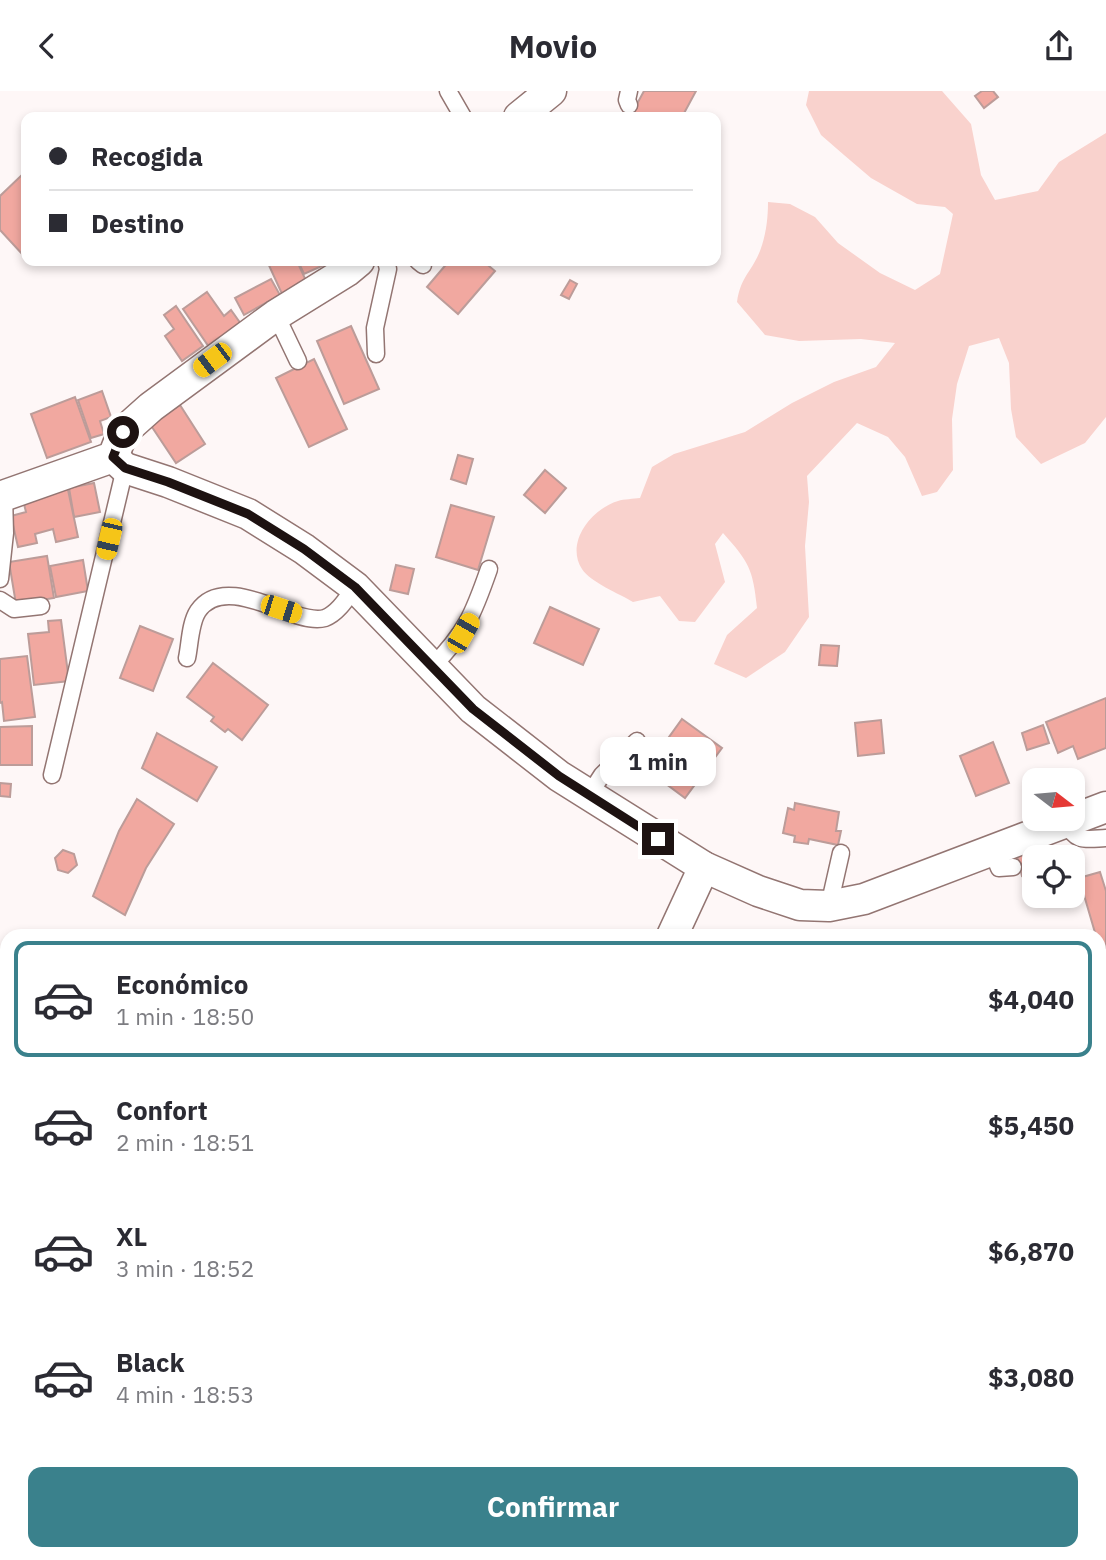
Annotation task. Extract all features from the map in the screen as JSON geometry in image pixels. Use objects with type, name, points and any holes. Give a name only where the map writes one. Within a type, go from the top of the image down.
[{"type":"street","points":[[525,112],[551,91]]},
{"type":"street","points":[[119,462],[123,432],[151,407],[276,315],[353,266]]},
{"type":"street","points":[[2,496],[119,462],[248,514],[304,549],[355,587],[473,709],[559,776],[704,867],[758,891],[800,905],[828,907],[864,899],[1003,859],[1053,831]]},
{"type":"street","points":[[1085,816],[1106,807]]},
{"type":"street","points":[[675,929],[704,867]]},
{"type":"lane","points":[[448,91],[460,112]]},
{"type":"lane","points":[[551,91],[568,91]]},
{"type":"lane","points":[[376,354],[375,328],[387,266]]},
{"type":"lane","points":[[276,315],[298,361]]},
{"type":"lane","points":[[52,775],[119,462]]},
{"type":"lane","points":[[0,579],[5,533],[2,496]]},
{"type":"lane","points":[[432,667],[468,623],[489,569]]},
{"type":"lane","points":[[187,658],[198,611],[212,598],[228,596],[254,600],[308,618],[325,618],[343,604],[355,587]]},
{"type":"lane","points":[[0,600],[14,610],[41,606]]},
{"type":"lane","points":[[589,795],[602,775],[637,741]]},
{"type":"lane","points":[[1070,831],[1079,839],[1106,838]]},
{"type":"lane","points":[[828,907],[841,853]]},
{"type":"shaded area","points":[[809,91],[942,91],[971,124],[981,175],[995,200],[1038,191],[1059,162],[1106,133],[1106,417],[1085,443],[1041,464],[1016,437],[1011,409],[1009,363],[999,338],[969,346],[957,384],[952,419],[953,470],[937,492],[922,496],[905,457],[888,437],[857,423],[807,476],[809,502],[805,546],[809,617],[785,652],[746,678],[714,664],[727,635],[757,608],[754,584],[748,567],[739,551],[723,533],[715,544],[725,582],[695,622],[679,621],[660,596],[633,602],[598,583],[582,569],[577,549],[583,528],[599,511],[618,501],[640,498],[652,467],[674,454],[745,432],[792,403],[834,382],[876,367],[895,343],[861,339],[799,341],[765,335],[737,302],[741,286],[762,245],[768,202],[790,204],[815,217],[838,243],[880,273],[915,290],[940,274],[953,214],[945,207],[917,204],[871,178],[844,155],[821,135],[806,105]]},
{"type":"building","points":[[644,91],[696,91],[685,112],[633,112]]},
{"type":"building","points":[[982,91],[993,91],[998,97],[984,108],[975,96]]},
{"type":"building","points":[[21,176],[21,253],[0,230],[0,196]]},
{"type":"building","points":[[269,266],[299,266],[307,283],[282,294]]},
{"type":"building","points":[[300,266],[322,266],[304,274]]},
{"type":"building","points":[[445,266],[489,266],[495,271],[458,314],[427,287]]},
{"type":"building","points":[[271,279],[280,295],[244,315],[235,298]]},
{"type":"building","points":[[570,280],[577,284],[569,299],[561,295]]},
{"type":"building","points":[[207,292],[224,316],[231,310],[241,324],[209,347],[183,309]]},
{"type":"building","points":[[176,306],[203,346],[182,361],[165,336],[174,329],[164,315]]},
{"type":"building","points":[[351,326],[379,389],[344,404],[317,341]]},
{"type":"building","points":[[314,359],[347,429],[309,447],[276,378]]},
{"type":"building","points":[[102,391],[111,417],[100,421],[104,434],[91,438],[78,400]]},
{"type":"building","points":[[75,397],[91,442],[47,458],[31,414]]},
{"type":"building","points":[[180,405],[205,444],[176,463],[150,424]]},
{"type":"building","points":[[458,455],[473,459],[466,484],[451,479]]},
{"type":"building","points":[[545,470],[566,488],[545,513],[524,495]]},
{"type":"building","points":[[94,483],[100,512],[74,517],[69,488]]},
{"type":"building","points":[[67,485],[78,537],[56,542],[53,529],[35,534],[37,543],[18,547],[11,516],[26,512],[22,496]]},
{"type":"building","points":[[451,505],[494,517],[478,570],[436,557]]},
{"type":"building","points":[[47,556],[54,598],[16,604],[9,562]]},
{"type":"building","points":[[83,560],[88,591],[56,597],[50,566]]},
{"type":"building","points":[[396,565],[414,569],[408,594],[390,590]]},
{"type":"building","points":[[550,607],[599,629],[583,665],[534,643]]},
{"type":"building","points":[[61,620],[69,681],[34,685],[28,634],[49,632],[48,621]]},
{"type":"building","points":[[140,626],[173,639],[153,691],[120,678]]},
{"type":"building","points":[[821,645],[839,646],[837,666],[819,665]]},
{"type":"building","points":[[27,656],[35,717],[4,721],[2,702],[0,703],[0,659]]},
{"type":"building","points":[[213,663],[268,705],[242,740],[228,729],[225,732],[211,721],[214,717],[187,697]]},
{"type":"building","points":[[1106,698],[1106,748],[1078,759],[1073,746],[1058,753],[1046,722]]},
{"type":"building","points":[[682,719],[722,748],[685,798],[646,769]]},
{"type":"building","points":[[881,720],[884,753],[858,756],[855,723]]},
{"type":"building","points":[[1043,725],[1049,743],[1027,750],[1022,733]]},
{"type":"building","points":[[32,726],[32,765],[0,765],[0,727]]},
{"type":"building","points":[[157,733],[217,767],[197,801],[142,768]]},
{"type":"building","points":[[993,742],[1009,783],[976,796],[960,756]]},
{"type":"building","points":[[0,783],[11,784],[10,797],[0,796]]},
{"type":"building","points":[[137,799],[174,824],[146,868],[125,915],[93,896],[119,831]]},
{"type":"building","points":[[795,803],[839,812],[836,831],[841,831],[838,845],[809,839],[808,844],[794,842],[795,836],[783,833],[788,808],[794,810]]},
{"type":"building","points":[[63,850],[74,854],[77,865],[68,873],[58,870],[55,858]]},
{"type":"building","points":[[1022,855],[1022,876],[1017,856]]},
{"type":"building","points":[[1100,872],[1106,891],[1106,929],[1094,929],[1085,898],[1085,876]]},
{"type":"route","points":[[123,432],[113,457],[125,468],[248,514],[304,549],[355,587],[473,709],[559,776],[658,839]]}]
